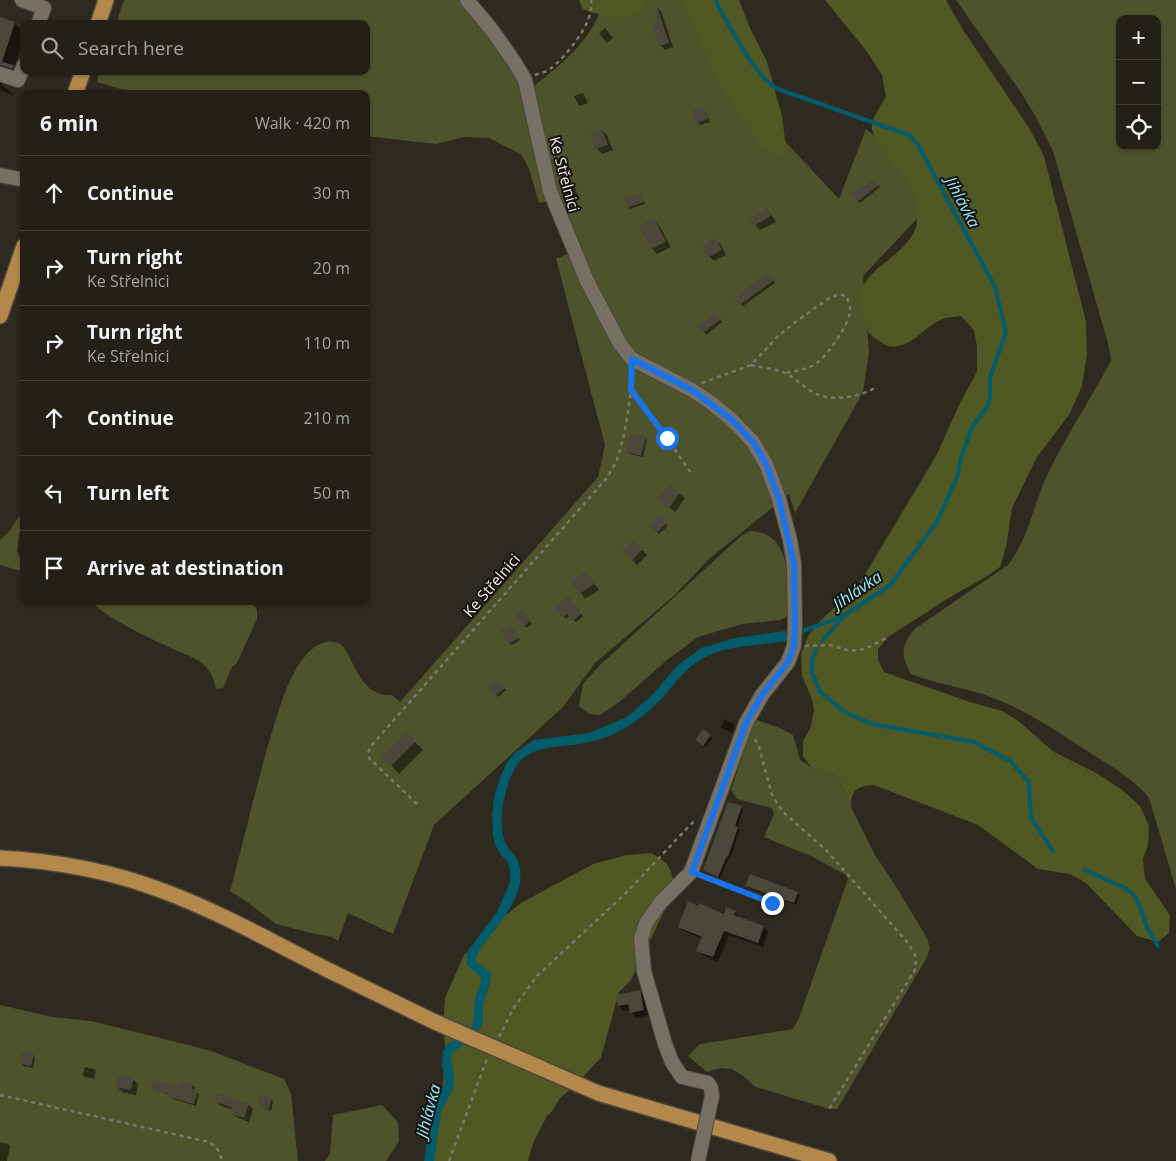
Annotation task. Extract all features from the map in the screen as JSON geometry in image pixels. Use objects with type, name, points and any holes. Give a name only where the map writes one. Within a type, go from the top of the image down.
[{"type":"main road","points":[[99,20],[106,0]]},
{"type":"main road","points":[[76,90],[81,75]]},
{"type":"main road","points":[[0,316],[20,258]]},
{"type":"main road","points":[[0,858],[48,862],[78,867],[135,881],[191,902],[435,1022],[598,1093],[829,1161]]},
{"type":"lane","name":"Ke Střelnici","points":[[467,0],[492,30],[525,80],[550,191],[586,281],[620,344],[632,359],[692,390],[731,419],[753,442],[766,464],[779,499],[794,564],[794,644]]},
{"type":"lane","points":[[29,1],[44,8],[40,20]]},
{"type":"lane","points":[[0,74],[18,80],[20,75]]},
{"type":"lane","points":[[0,175],[20,179]]},
{"type":"lane","points":[[698,1161],[712,1096],[712,1088],[708,1083],[682,1077],[672,1062],[644,971],[641,939],[646,923],[661,902],[692,872],[746,723],[762,695],[788,662],[794,644]]},
{"type":"path","points":[[525,80],[549,69],[567,51],[590,18],[591,0]]},
{"type":"path","points":[[692,390],[707,380],[751,365],[778,336],[831,297],[840,294],[847,298],[850,310],[844,328],[826,353],[817,363],[801,371],[784,373]]},
{"type":"path","name":"Ke Střelnici","points":[[417,804],[369,758],[368,754],[371,746],[606,479],[616,462],[630,402],[632,359]]},
{"type":"path","points":[[751,365],[784,373],[815,393],[826,396],[864,394],[875,388]]},
{"type":"path","points":[[631,390],[691,474]]},
{"type":"path","points":[[794,644],[831,645],[850,651],[869,647],[888,637]]},
{"type":"path","points":[[746,723],[759,747],[772,796],[783,812],[827,851],[908,943],[914,955],[916,968],[828,1109]]},
{"type":"path","points":[[497,1040],[513,1009],[537,976],[627,892],[692,823],[715,811]]},
{"type":"path","points":[[692,872],[772,903]]},
{"type":"path","points":[[450,1161],[488,1056]]},
{"type":"path","points":[[0,1095],[209,1142],[217,1148],[222,1157],[221,1161]]},
{"type":"green space","points":[[124,0],[460,0],[484,29],[518,77],[549,201],[539,203],[529,169],[521,154],[489,138],[465,137],[436,144],[370,136],[370,90],[124,90],[97,82],[99,75],[370,75],[370,20],[117,20]]},
{"type":"green space","points":[[579,0],[648,0],[643,9],[636,14],[629,17],[613,17],[583,9]]},
{"type":"green space","points":[[629,0],[683,0],[715,67],[839,199],[866,129],[907,162],[929,206],[863,276],[869,352],[863,392],[795,513],[789,494],[709,559],[676,594],[595,663],[563,707],[434,825],[393,934],[348,913],[338,941],[332,937],[276,924],[230,891],[259,777],[278,714],[291,679],[302,660],[311,650],[322,643],[335,642],[341,645],[347,652],[362,680],[370,688],[379,693],[392,695],[400,702],[598,477],[605,445],[556,259],[582,247],[553,184],[534,86],[580,45],[599,14]]},
{"type":"green space","points":[[682,0],[739,0],[767,62],[782,116],[787,155],[778,156],[761,145],[742,121],[717,79]]},
{"type":"green space","points":[[825,0],[946,0],[963,30],[1029,128],[1044,156],[1086,322],[1087,354],[1082,386],[1069,415],[1037,457],[1012,508],[1006,547],[1000,567],[888,637],[878,649],[878,660],[884,672],[1002,711],[1017,720],[1054,752],[1096,773],[1121,789],[1140,806],[1149,826],[1148,845],[1143,859],[1145,879],[1170,915],[1169,933],[1158,942],[1137,936],[1086,883],[1070,874],[1038,869],[978,825],[874,785],[863,786],[856,790],[852,797],[851,807],[840,781],[835,775],[811,767],[803,756],[803,741],[811,727],[814,710],[812,699],[802,676],[801,654],[808,636],[820,621],[858,586],[936,456],[961,401],[977,372],[977,347],[974,330],[961,316],[941,320],[909,342],[896,346],[888,346],[879,341],[866,328],[860,304],[862,290],[867,280],[906,244],[914,232],[917,223],[916,209],[911,188],[881,148],[872,131],[874,117],[886,97],[882,75],[868,53]]},
{"type":"green space","points":[[956,0],[1176,0],[1176,889],[1149,798],[1131,780],[1028,714],[985,695],[911,674],[905,661],[904,650],[907,639],[916,628],[1008,565],[1026,532],[1049,471],[1111,361],[1109,347],[1053,151],[1036,117]]},
{"type":"green space","points":[[20,515],[17,552],[20,558],[20,570],[0,565],[0,540],[9,532]]},
{"type":"green space","points":[[750,531],[761,532],[769,536],[776,542],[785,559],[789,602],[787,616],[781,620],[742,624],[698,637],[667,660],[618,703],[600,715],[589,714],[579,706],[583,684],[599,666],[741,536]]},
{"type":"green space","points":[[95,605],[254,605],[257,610],[257,619],[237,663],[232,667],[223,688],[216,689],[210,672],[200,662],[128,627]]},
{"type":"green space","points":[[757,720],[793,735],[800,760],[811,767],[835,775],[840,781],[875,855],[927,938],[930,948],[926,959],[837,1109],[829,1109],[756,1087],[732,1069],[720,1068],[707,1072],[688,1056],[700,1044],[793,1029],[799,1018],[848,879],[846,875],[813,857],[764,837],[774,814],[772,808],[737,799],[731,790],[753,725]]},
{"type":"green space","points":[[651,853],[662,860],[669,868],[673,878],[674,891],[631,980],[619,992],[601,1057],[574,1087],[561,1097],[547,1116],[533,1143],[528,1161],[425,1161],[439,1122],[446,1054],[443,1025],[445,998],[464,955],[492,926],[521,903],[593,864],[627,855]]},
{"type":"green space","points":[[0,1005],[52,1017],[91,1021],[188,1045],[211,1051],[284,1079],[291,1094],[298,1161],[0,1161]]},
{"type":"green space","points":[[382,1105],[398,1122],[399,1141],[386,1161],[325,1161],[330,1154],[333,1115]]},
{"type":"water","points":[[786,631],[788,641],[729,649],[707,656],[697,662],[684,673],[649,711],[621,730],[590,742],[533,752],[516,767],[505,794],[502,810],[502,827],[506,844],[518,862],[520,882],[508,912],[476,956],[476,962],[491,974],[483,1005],[483,1022],[474,1039],[452,1054],[453,1089],[441,1112],[434,1161],[424,1161],[432,1109],[445,1083],[442,1064],[443,1051],[449,1043],[464,1035],[474,1020],[474,1004],[482,978],[467,965],[467,952],[497,912],[510,882],[508,862],[501,855],[495,844],[492,814],[495,793],[507,762],[516,752],[534,740],[589,733],[627,717],[652,695],[677,666],[701,648],[735,638]]},
{"type":"building","points":[[657,6],[669,43],[659,46],[653,27],[655,26]]},
{"type":"building","points":[[0,17],[15,22],[2,62],[14,65],[13,69],[0,65]]},
{"type":"building","points":[[704,108],[708,119],[696,123],[692,111]]},
{"type":"building","points":[[602,129],[608,145],[596,149],[590,133]]},
{"type":"building","points":[[875,179],[879,185],[857,202],[851,194]]},
{"type":"building","points":[[641,193],[644,202],[627,208],[624,198]]},
{"type":"building","points":[[767,208],[771,216],[754,226],[749,218]]},
{"type":"building","points":[[654,218],[666,242],[651,249],[639,226]]},
{"type":"building","points":[[716,238],[722,250],[708,257],[702,245]]},
{"type":"building","points":[[768,272],[774,280],[740,305],[734,298]]},
{"type":"building","points":[[715,312],[721,319],[703,333],[697,326]]},
{"type":"building","points":[[631,433],[646,437],[641,456],[626,452]]},
{"type":"building","points":[[669,484],[680,492],[669,508],[657,499]]},
{"type":"building","points":[[660,515],[667,523],[656,533],[649,525]]},
{"type":"building","points":[[634,540],[643,549],[631,561],[622,551]]},
{"type":"building","points":[[586,572],[594,584],[579,594],[571,581]]},
{"type":"building","points":[[568,596],[582,613],[573,621],[567,614],[563,618],[554,608]]},
{"type":"building","points":[[522,609],[530,621],[523,627],[514,614]]},
{"type":"building","points":[[511,624],[519,638],[509,644],[501,630]]},
{"type":"building","points":[[497,679],[505,688],[495,696],[487,687]]},
{"type":"building","points":[[703,729],[711,735],[703,746],[695,740]]},
{"type":"building","points":[[407,732],[416,741],[390,767],[381,757]]},
{"type":"building","points":[[728,802],[742,806],[735,826],[738,827],[728,857],[718,877],[703,870]]},
{"type":"building","points":[[750,874],[798,892],[794,903],[745,886]]},
{"type":"building","points":[[688,901],[698,906],[699,903],[724,914],[726,907],[736,911],[734,915],[764,926],[758,943],[724,931],[713,957],[696,951],[702,937],[678,927]]},
{"type":"building","points":[[640,990],[644,1010],[630,1013],[628,1004],[618,1006],[616,995]]},
{"type":"building","points":[[22,1051],[34,1054],[31,1066],[20,1064]]},
{"type":"building","points":[[118,1074],[134,1078],[131,1090],[116,1087]]},
{"type":"building","points":[[153,1080],[181,1086],[182,1080],[193,1084],[192,1089],[198,1091],[194,1104],[169,1097],[170,1094],[151,1089]]},
{"type":"building","points":[[217,1093],[249,1104],[244,1118],[232,1114],[232,1107],[215,1102]]},
{"type":"building","points":[[260,1095],[272,1098],[269,1109],[257,1106]]},
{"type":"waterway","name":"Jihlávka","points":[[716,0],[752,64],[760,74],[778,89],[909,135],[918,145],[995,287],[1006,332],[990,378],[988,406],[972,427],[959,464],[958,475],[937,522],[890,585],[842,617],[782,638]]},
{"type":"waterway","points":[[822,641],[842,618]]},
{"type":"waterway","points":[[816,650],[812,661],[812,672],[820,692],[845,712],[872,724],[974,742],[1010,761],[1029,782],[1031,818],[1053,851]]},
{"type":"waterway","points":[[1085,870],[1125,888],[1133,894],[1140,906],[1146,925],[1158,946]]},
{"type":"route","points":[[667,438],[631,390],[632,359],[692,390],[710,402],[731,419],[753,442],[766,464],[783,510],[790,540],[794,564],[794,646],[788,662],[762,695],[746,723],[692,872],[772,903]]}]
